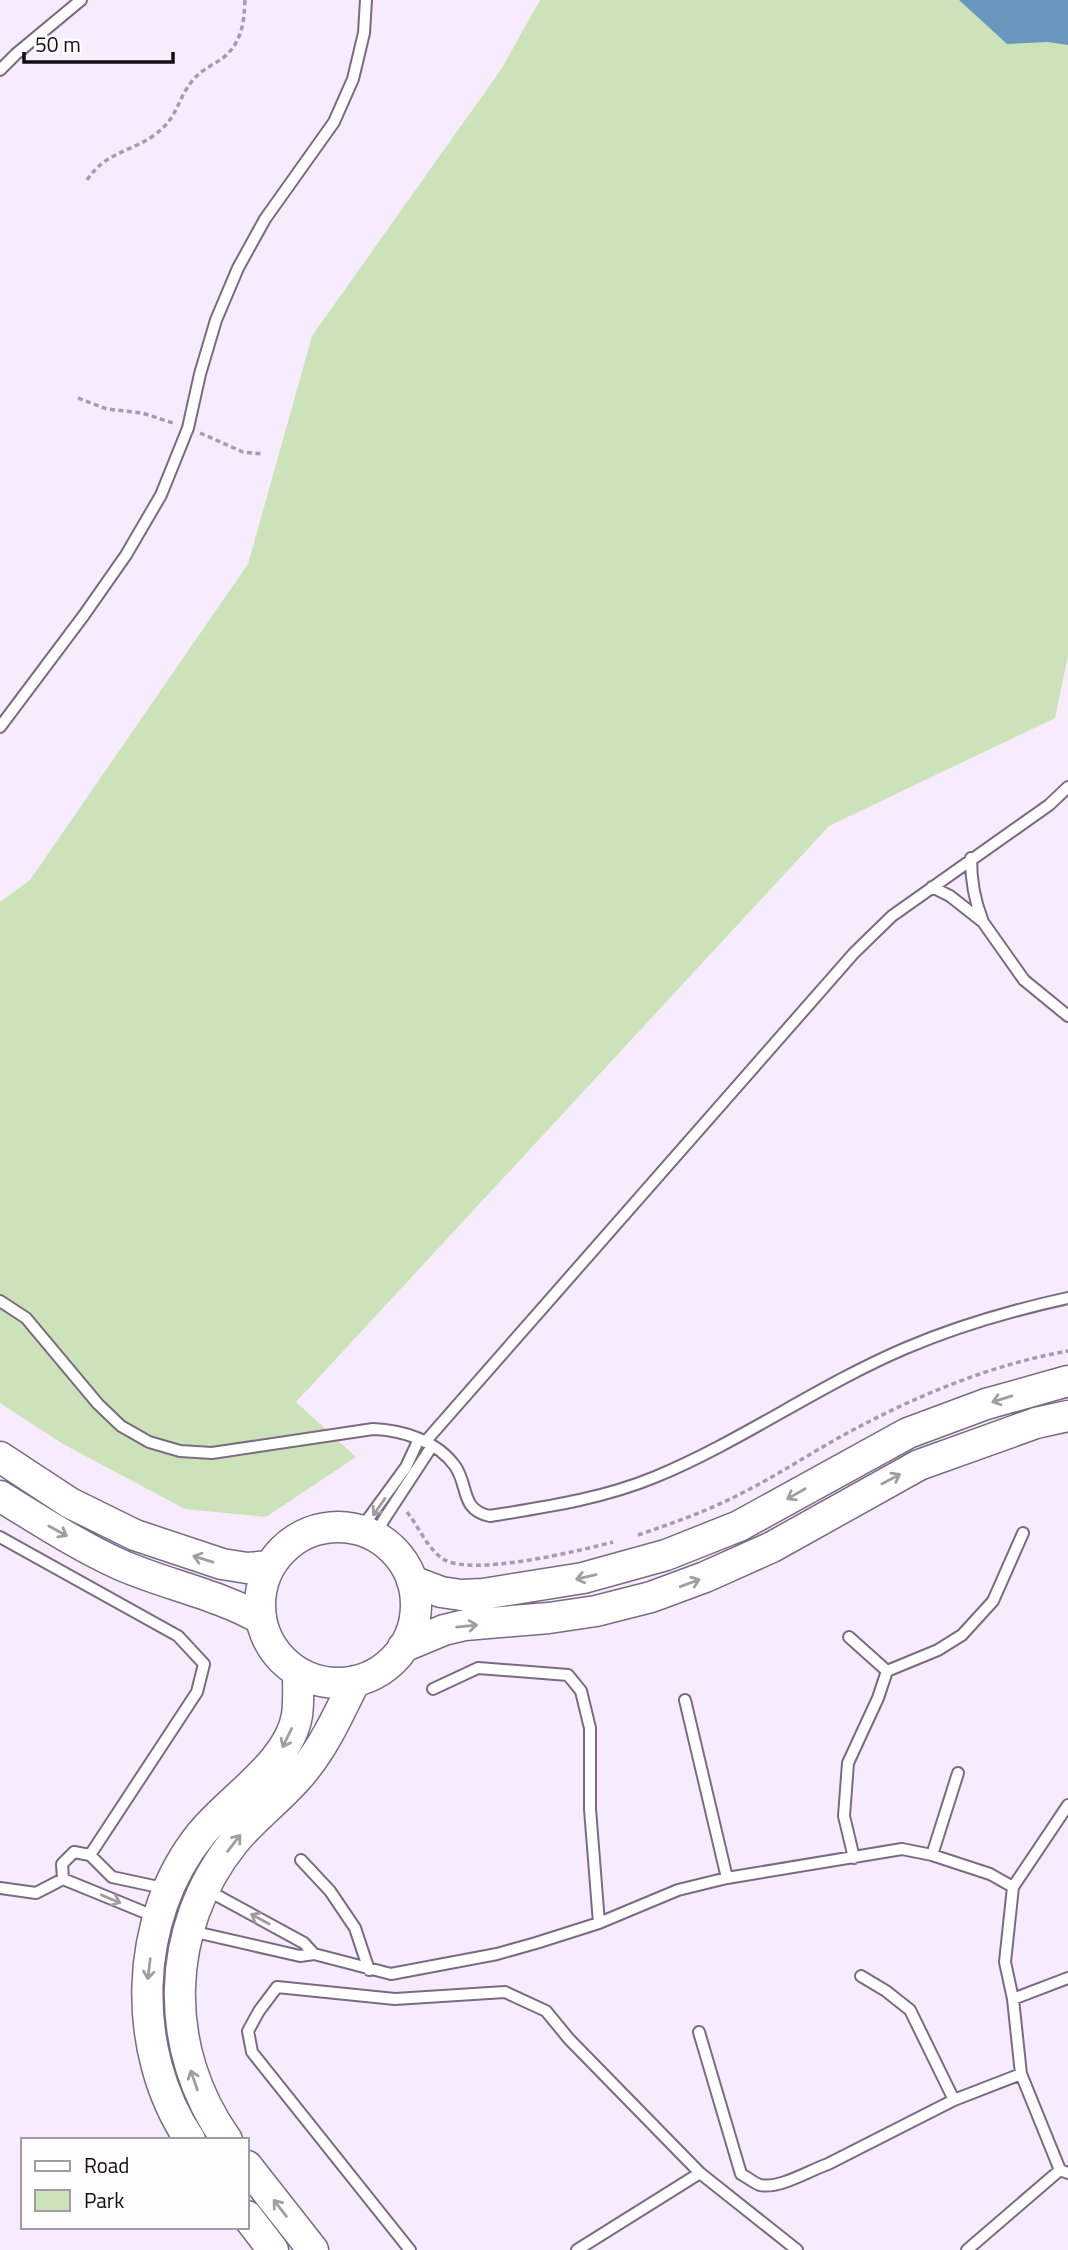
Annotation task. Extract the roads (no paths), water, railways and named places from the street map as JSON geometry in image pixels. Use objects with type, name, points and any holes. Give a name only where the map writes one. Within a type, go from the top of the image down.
[{"type":"street","points":[[412,1581],[461,1595],[483,1594],[583,1578],[666,1555],[739,1526],[908,1433],[986,1404],[1068,1381]]},
{"type":"street","points":[[403,1647],[423,1637],[454,1628],[596,1611],[652,1597],[772,1547],[919,1465],[1036,1423],[1068,1416]]},
{"type":"street","points":[[0,1457],[70,1503],[135,1535],[222,1564],[247,1568],[270,1566]]},
{"type":"street","points":[[0,1496],[54,1529],[121,1564],[239,1606],[261,1619]]},
{"type":"street","points":[[339,1526],[369,1533],[392,1549],[404,1563],[412,1581],[416,1603],[413,1626],[403,1647],[390,1662],[374,1674],[355,1681],[336,1683],[316,1680],[298,1672],[281,1658],[268,1640],[261,1619],[261,1592],[270,1566],[282,1550],[299,1537],[319,1529],[339,1526]]},
{"type":"street","points":[[189,2138],[166,2094],[148,2019],[147,1980],[153,1941],[179,1868],[200,1835],[279,1754],[290,1736],[297,1716],[298,1672]]},
{"type":"street","points":[[226,2138],[197,2089],[185,2053],[179,2017],[179,1979],[195,1911],[233,1843],[306,1769],[355,1681]]},
{"type":"street","points":[[164,1904],[195,1911]]},
{"type":"street","points":[[248,2167],[313,2250]]},
{"type":"street","points":[[248,2217],[273,2250]]},
{"type":"lane","points":[[0,70],[81,0]]},
{"type":"lane","points":[[0,727],[126,555],[161,495],[188,429],[216,320],[238,268],[265,219],[334,122],[353,79],[364,33],[366,0]]},
{"type":"lane","points":[[369,1533],[373,1514],[425,1443],[854,953],[892,916],[1049,805],[1068,787]]},
{"type":"lane","points":[[971,859],[971,880],[983,922],[1024,979],[1068,1016]]},
{"type":"lane","points":[[932,887],[950,896],[983,922]]},
{"type":"lane","points":[[0,1301],[26,1318],[106,1412],[121,1426],[149,1443],[180,1451],[212,1453],[373,1429],[389,1430],[425,1443],[444,1454],[462,1479],[468,1502],[473,1509],[490,1516],[572,1503],[653,1478],[729,1443],[829,1386],[905,1349],[984,1319],[1068,1298]]},
{"type":"lane","points":[[369,1533],[383,1521],[425,1443]]},
{"type":"lane","points":[[854,1858],[844,1816],[848,1763],[878,1698],[887,1671],[938,1650],[962,1635],[993,1601],[1024,1533]]},
{"type":"lane","points":[[0,1536],[178,1636],[204,1664],[197,1692],[90,1855]]},
{"type":"lane","points":[[849,1637],[887,1671]]},
{"type":"lane","points":[[433,1689],[478,1668],[568,1675],[582,1691],[590,1728],[590,1809],[598,1923]]},
{"type":"lane","points":[[685,1700],[727,1878]]},
{"type":"lane","points":[[932,1855],[958,1773]]},
{"type":"lane","points":[[967,2250],[1064,2171],[1021,2074],[1013,1999],[1004,1962],[1013,1887],[1068,1805]]},
{"type":"lane","points":[[195,1911],[300,1956],[314,1954],[391,1974],[497,1954],[598,1923],[678,1890],[727,1878],[902,1849],[932,1855],[990,1874],[1013,1887]]},
{"type":"lane","points":[[63,1879],[62,1864],[74,1852],[90,1855],[112,1877],[164,1904]]},
{"type":"lane","points":[[301,1860],[330,1891],[355,1928],[369,1970]]},
{"type":"lane","points":[[0,1888],[36,1893],[63,1879],[164,1904]]},
{"type":"lane","points":[[195,1911],[304,1943],[314,1954]]},
{"type":"lane","points":[[861,1976],[910,2010],[954,2100]]},
{"type":"lane","points":[[1013,1999],[1068,1978]]},
{"type":"lane","points":[[410,2250],[252,2052],[248,2031],[277,1986],[395,1999],[505,1992],[546,2011],[569,2039],[700,2173],[797,2250]]},
{"type":"lane","points":[[699,2032],[741,2174],[759,2185],[779,2185],[828,2164],[954,2100],[1021,2074]]},
{"type":"lane","points":[[577,2250],[700,2173]]},
{"type":"water","points":[[959,0],[1068,0],[1068,45],[1048,42],[1007,44]]}]
